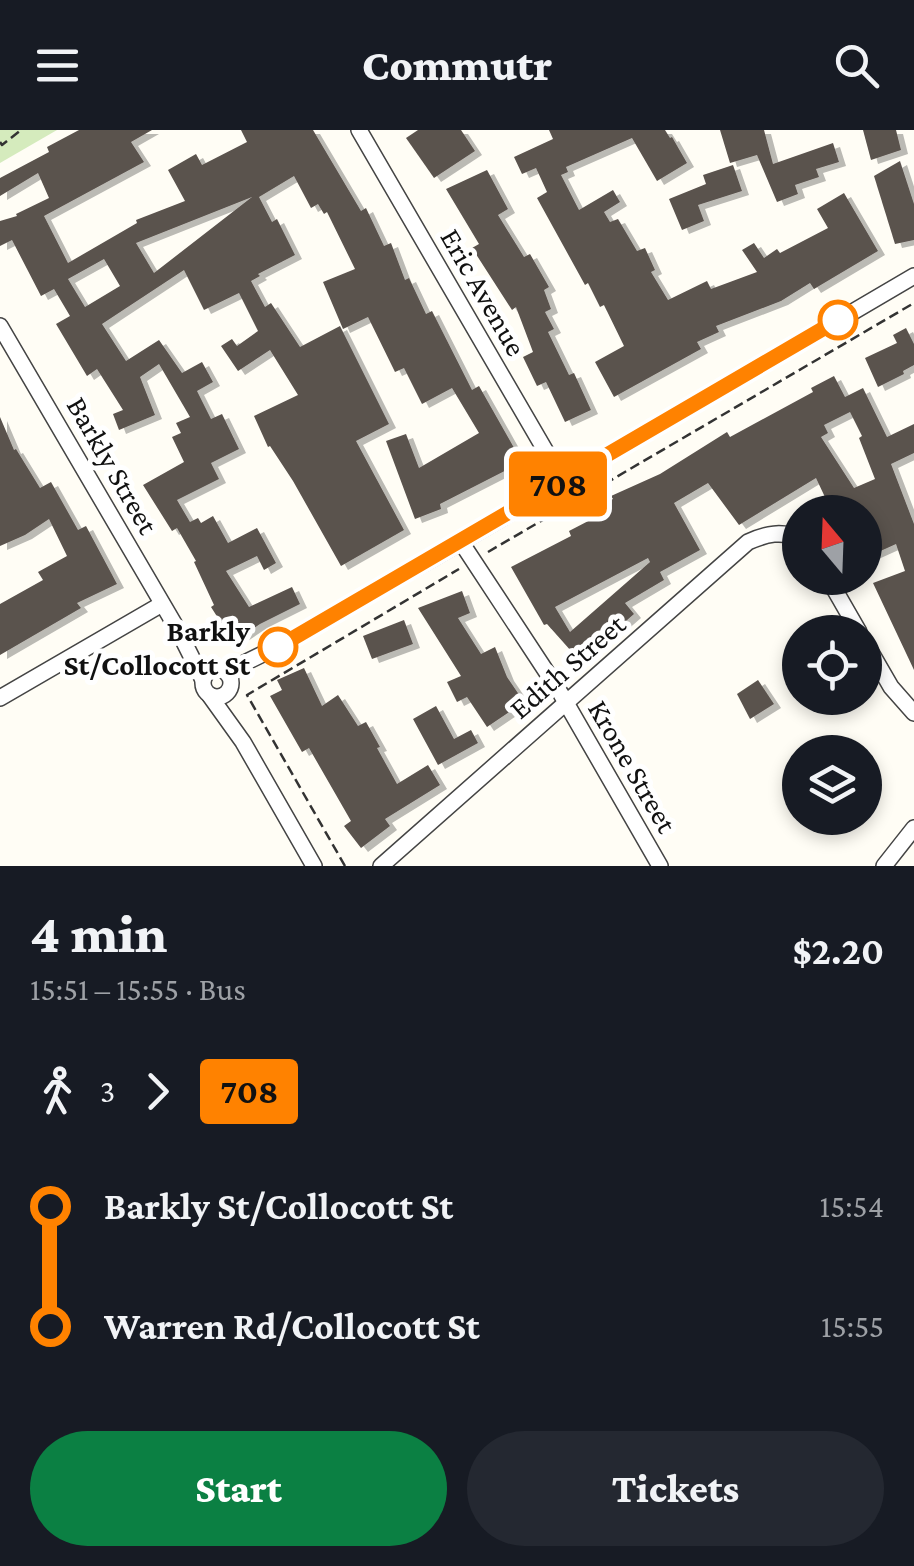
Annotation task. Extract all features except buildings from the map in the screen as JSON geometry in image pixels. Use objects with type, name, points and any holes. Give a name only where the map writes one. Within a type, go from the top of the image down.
[{"type":"street","name":"Eric Avenue","points":[[359,130],[563,481]]},
{"type":"street","points":[[218,682],[914,276]]},
{"type":"street","name":"Barkly Street","points":[[0,326],[179,632],[218,682],[243,742],[314,866]]},
{"type":"street","name":"Edith Street","points":[[381,866],[748,542],[782,533]]},
{"type":"street","name":"Krone Street","points":[[462,542],[565,704],[660,866]]},
{"type":"street","points":[[0,698],[162,604]]},
{"type":"street","points":[[882,671],[914,713]]},
{"type":"street","points":[[884,866],[914,828]]},
{"type":"path","points":[[0,142],[2,145],[21,130]]},
{"type":"path","points":[[345,866],[246,696],[914,303]]},
{"type":"green space","points":[[0,130],[57,130],[0,163]]},
{"type":"bus line","name":"708","points":[[278,647],[838,320]]},
{"type":"place","name":"Barkly St/Collocott St","points":[[278,647]]}]
